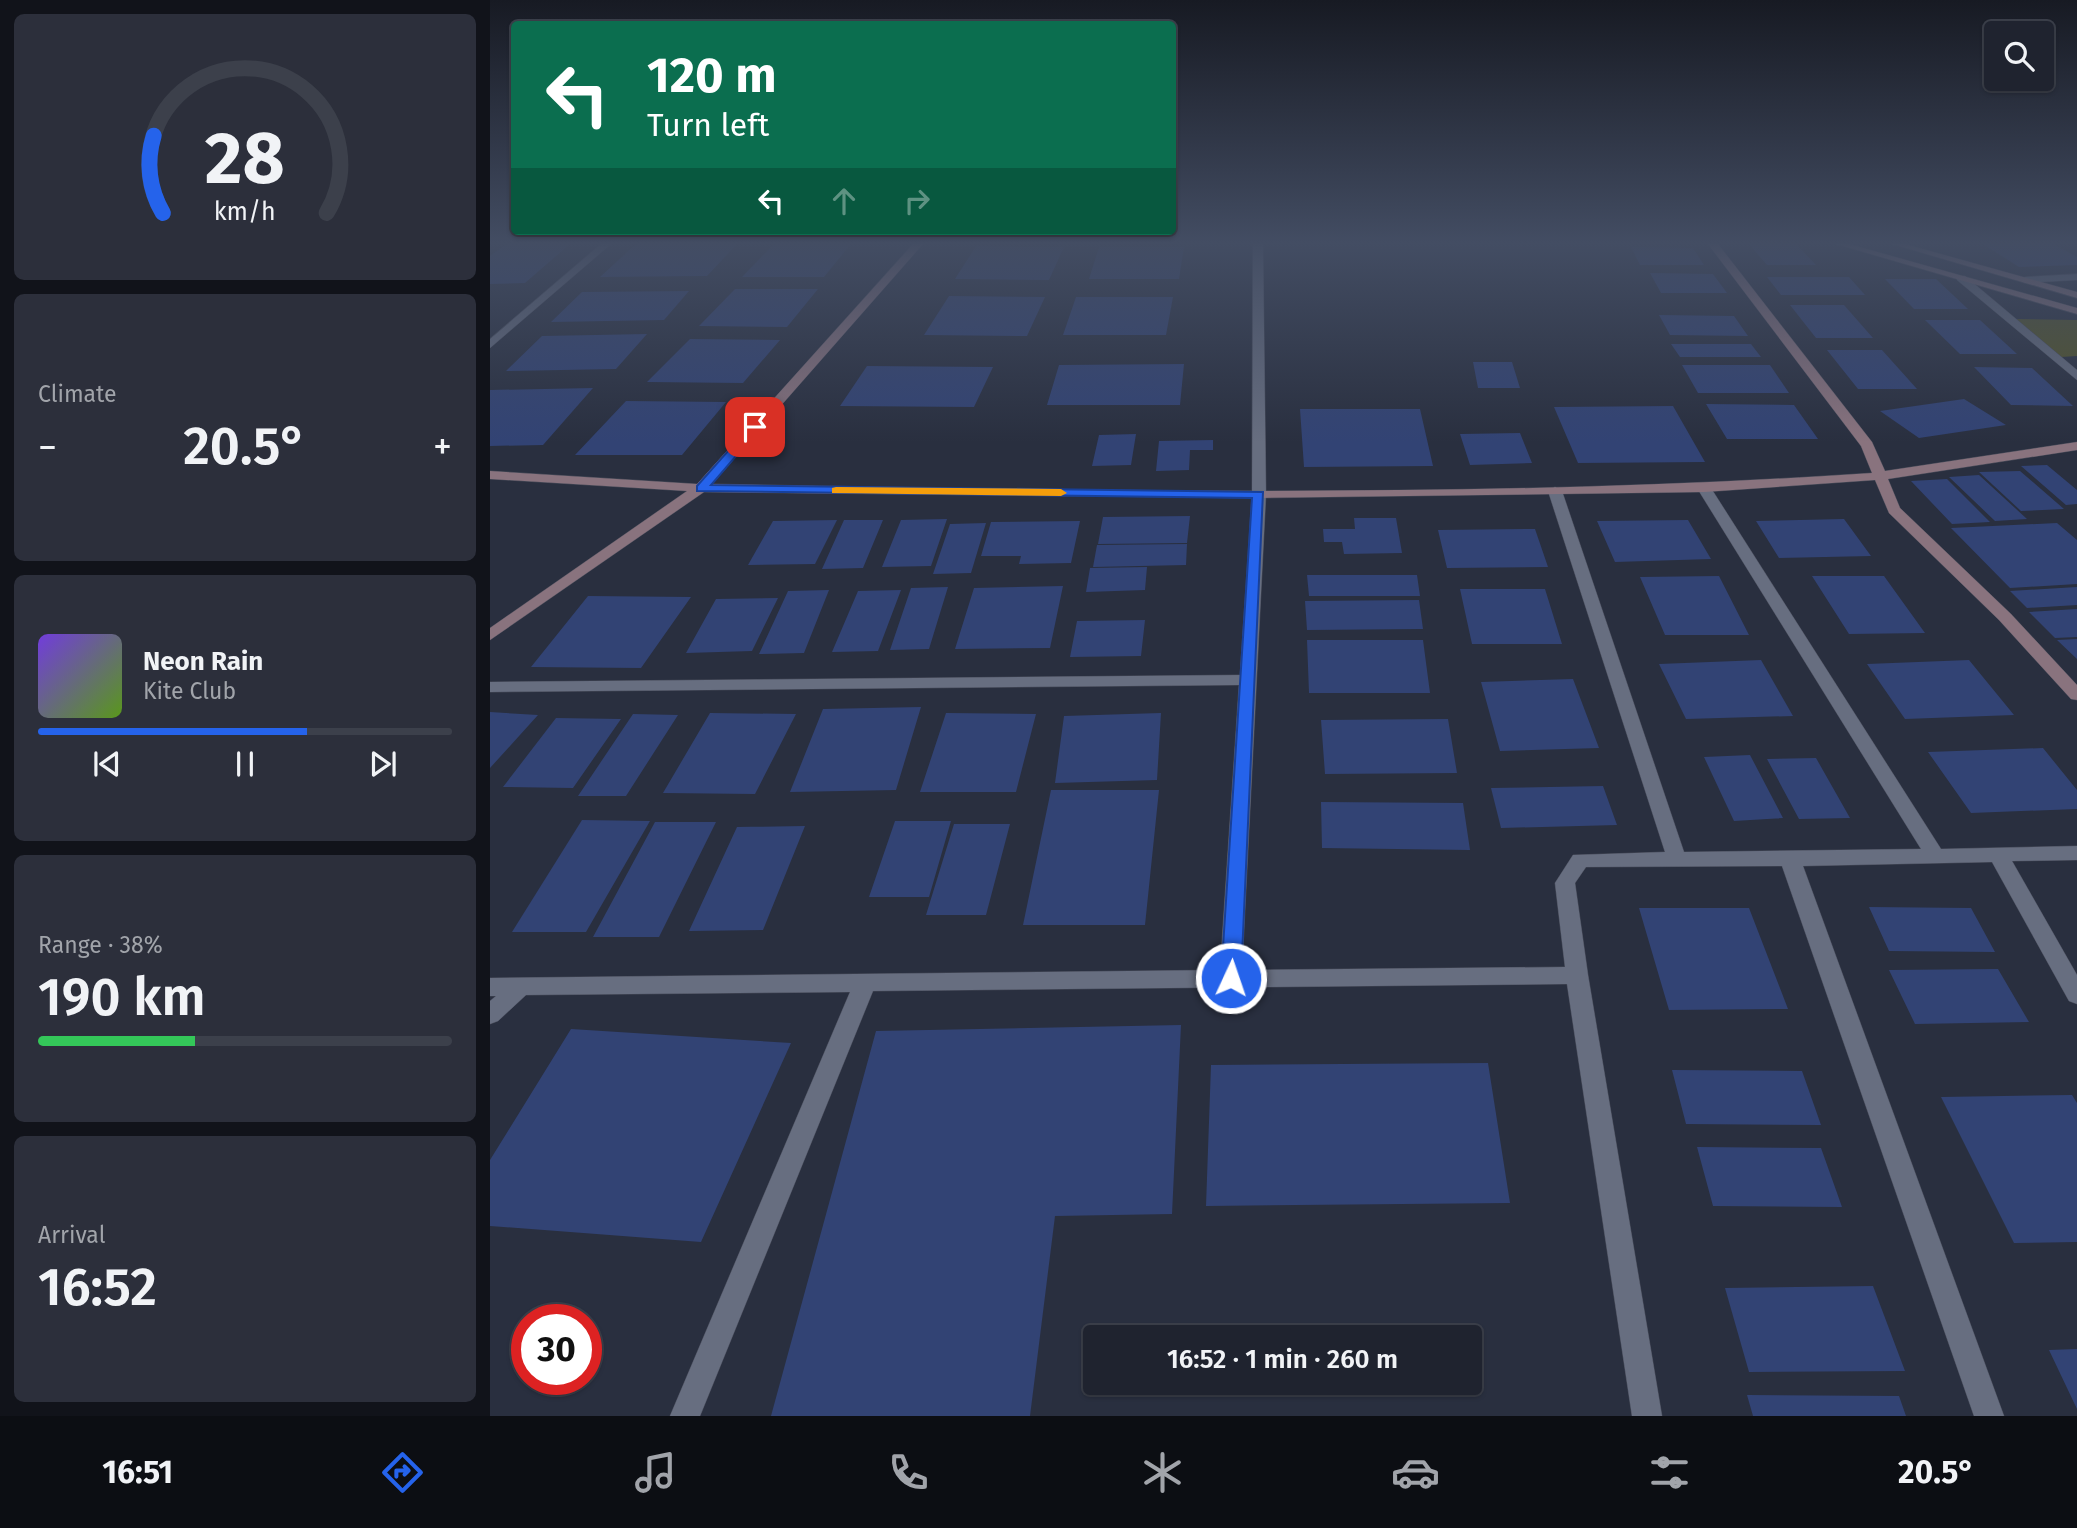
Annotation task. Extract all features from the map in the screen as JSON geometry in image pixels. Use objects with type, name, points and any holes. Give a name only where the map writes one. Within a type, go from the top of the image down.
[{"type":"street","points":[[490,345],[530,310]]},
{"type":"street","points":[[490,635],[701,488],[859,310]]},
{"type":"street","points":[[1231,978],[1259,494],[1258,310]]},
{"type":"street","points":[[1764,310],[1867,445],[1894,510],[2005,617],[2077,695]]},
{"type":"street","points":[[1999,310],[2077,376]]},
{"type":"street","points":[[490,475],[701,488],[1259,494],[1555,491],[1704,488],[1880,476],[2077,446]]},
{"type":"street","points":[[1704,488],[1935,856]]},
{"type":"street","points":[[1555,491],[1677,860]]},
{"type":"street","points":[[490,687],[1247,680]]},
{"type":"street","points":[[1647,1416],[1577,975],[1566,883],[1580,860],[2077,853]]},
{"type":"street","points":[[1998,854],[2077,995]]},
{"type":"street","points":[[1790,859],[1989,1416]]},
{"type":"street","points":[[490,987],[1577,975]]},
{"type":"street","points":[[685,1416],[865,982]]},
{"type":"street","points":[[490,1015],[520,987]]},
{"type":"shaded area","points":[[2015,319],[2077,320],[2077,356],[2061,357]]},
{"type":"building","points":[[563,310],[673,310],[664,320],[551,322]]},
{"type":"building","points":[[714,310],[801,310],[787,327],[699,326]]},
{"type":"building","points":[[940,310],[1039,310],[1027,336],[924,335]]},
{"type":"building","points":[[1072,310],[1171,310],[1166,335],[1063,335]]},
{"type":"building","points":[[1794,310],[1848,310],[1873,338],[1816,338]]},
{"type":"building","points":[[1659,315],[1734,316],[1748,336],[1670,335]]},
{"type":"building","points":[[1925,320],[1980,320],[2017,354],[1960,354]]},
{"type":"building","points":[[647,334],[616,369],[506,371],[542,336]]},
{"type":"building","points":[[690,339],[780,340],[743,383],[647,382]]},
{"type":"building","points":[[1671,344],[1751,344],[1761,357],[1680,357]]},
{"type":"building","points":[[1827,350],[1882,350],[1917,389],[1858,389]]},
{"type":"building","points":[[1473,362],[1512,362],[1520,388],[1478,388]]},
{"type":"building","points":[[1184,364],[1180,405],[1047,405],[1059,365]]},
{"type":"building","points":[[1682,365],[1770,365],[1789,393],[1698,393]]},
{"type":"building","points":[[867,366],[993,367],[974,407],[840,406]]},
{"type":"building","points":[[1974,367],[2032,368],[2073,406],[2011,405]]},
{"type":"building","points":[[593,388],[543,445],[490,446],[490,390]]},
{"type":"building","points":[[1964,399],[2006,425],[1919,438],[1880,411]]},
{"type":"building","points":[[626,401],[726,402],[682,455],[575,455]]},
{"type":"building","points":[[1706,404],[1794,405],[1818,439],[1727,439]]},
{"type":"building","points":[[1673,406],[1705,462],[1578,463],[1554,407]]},
{"type":"building","points":[[1300,409],[1420,409],[1433,466],[1304,467]]},
{"type":"building","points":[[1520,433],[1532,463],[1470,465],[1460,434]]},
{"type":"building","points":[[1136,434],[1131,465],[1092,466],[1099,435]]},
{"type":"building","points":[[1213,440],[1213,450],[1190,450],[1189,470],[1156,471],[1159,441]]},
{"type":"building","points":[[2047,465],[2077,490],[2077,504],[2066,505],[2021,466]]},
{"type":"building","points":[[2020,471],[2064,509],[2021,511],[1979,472]]},
{"type":"building","points":[[1979,475],[2027,519],[1995,521],[1949,477]]},
{"type":"building","points":[[1947,479],[1990,522],[1952,524],[1911,481]]},
{"type":"building","points":[[1190,516],[1187,543],[1098,544],[1103,517]]},
{"type":"building","points":[[1354,518],[1396,518],[1402,553],[1344,554],[1342,542],[1324,542],[1323,529],[1355,529]]},
{"type":"building","points":[[947,519],[931,566],[882,567],[901,520]]},
{"type":"building","points":[[1844,519],[1871,556],[1779,558],[1756,521]]},
{"type":"building","points":[[837,520],[815,564],[748,565],[773,521]]},
{"type":"building","points":[[844,520],[883,520],[863,568],[822,569]]},
{"type":"building","points":[[1688,520],[1711,559],[1615,562],[1597,521]]},
{"type":"building","points":[[1080,521],[1071,563],[1019,564],[1021,556],[981,556],[991,522]]},
{"type":"building","points":[[986,523],[971,573],[933,574],[950,524]]},
{"type":"building","points":[[2057,523],[2077,540],[2077,584],[2010,588],[1951,528]]},
{"type":"building","points":[[1535,529],[1548,567],[1447,568],[1438,530]]},
{"type":"building","points":[[1187,544],[1186,565],[1093,567],[1097,545]]},
{"type":"building","points":[[1147,567],[1145,590],[1086,592],[1090,568]]},
{"type":"building","points":[[1307,575],[1417,575],[1420,596],[1309,596]]},
{"type":"building","points":[[1719,576],[1749,635],[1665,635],[1640,577]]},
{"type":"building","points":[[1812,576],[1884,576],[1925,633],[1849,634]]},
{"type":"building","points":[[1063,586],[1050,648],[955,649],[974,588]]},
{"type":"building","points":[[948,587],[929,649],[890,650],[911,588]]},
{"type":"building","points":[[2077,587],[2077,605],[2027,608],[2010,591]]},
{"type":"building","points":[[1460,589],[1545,589],[1562,644],[1472,644]]},
{"type":"building","points":[[829,590],[804,653],[759,654],[788,591]]},
{"type":"building","points":[[901,590],[878,651],[832,652],[858,591]]},
{"type":"building","points":[[588,596],[691,597],[641,668],[531,667]]},
{"type":"building","points":[[778,598],[752,651],[686,653],[716,599]]},
{"type":"building","points":[[1419,600],[1423,629],[1307,630],[1305,601]]},
{"type":"building","points":[[2077,609],[2077,637],[2055,638],[2029,612]]},
{"type":"building","points":[[1145,620],[1141,656],[1070,657],[1077,621]]},
{"type":"building","points":[[2077,639],[2077,659],[2057,640]]},
{"type":"building","points":[[1307,640],[1423,640],[1430,693],[1309,693]]},
{"type":"building","points":[[1761,660],[1793,716],[1686,719],[1659,664]]},
{"type":"building","points":[[1969,660],[2014,715],[1905,719],[1867,664]]},
{"type":"building","points":[[1573,679],[1599,748],[1500,751],[1481,682]]},
{"type":"building","points":[[921,707],[896,790],[790,792],[823,709]]},
{"type":"building","points":[[490,712],[538,715],[490,768]]},
{"type":"building","points":[[710,713],[796,714],[755,794],[663,793]]},
{"type":"building","points":[[946,713],[1036,714],[1016,792],[920,792]]},
{"type":"building","points":[[1161,713],[1157,780],[1055,783],[1064,716]]},
{"type":"building","points":[[633,714],[678,715],[626,796],[578,796]]},
{"type":"building","points":[[556,718],[621,719],[573,788],[503,787]]},
{"type":"building","points":[[1448,719],[1457,773],[1325,774],[1321,720]]},
{"type":"building","points":[[2043,748],[2077,790],[2077,809],[1971,813],[1928,752]]},
{"type":"building","points":[[1750,755],[1783,818],[1734,821],[1704,757]]},
{"type":"building","points":[[1816,758],[1850,818],[1799,819],[1767,759]]},
{"type":"building","points":[[1603,786],[1617,825],[1501,828],[1491,788]]},
{"type":"building","points":[[1051,790],[1159,790],[1145,925],[1023,925]]},
{"type":"building","points":[[1321,802],[1463,803],[1470,850],[1322,848]]},
{"type":"building","points":[[582,820],[650,821],[586,932],[512,932]]},
{"type":"building","points":[[895,821],[951,821],[929,897],[869,897]]},
{"type":"building","points":[[655,822],[716,822],[659,937],[593,937]]},
{"type":"building","points":[[954,824],[1010,824],[986,915],[926,915]]},
{"type":"building","points":[[805,826],[763,930],[689,931],[737,827]]},
{"type":"building","points":[[1869,907],[1971,908],[1995,952],[1889,951]]},
{"type":"building","points":[[1639,908],[1749,908],[1788,1009],[1669,1010]]},
{"type":"building","points":[[1998,969],[2029,1022],[1915,1024],[1889,970]]},
{"type":"building","points":[[1181,1025],[1172,1214],[1055,1216],[1030,1416],[771,1416],[876,1031]]},
{"type":"building","points":[[571,1029],[791,1043],[701,1242],[490,1226],[490,1160]]},
{"type":"building","points":[[1488,1063],[1510,1203],[1206,1206],[1211,1065]]},
{"type":"building","points":[[1672,1070],[1802,1071],[1821,1125],[1686,1124]]},
{"type":"building","points":[[2072,1095],[2077,1103],[2077,1242],[2014,1243],[1941,1097]]},
{"type":"building","points":[[1697,1147],[1821,1148],[1842,1207],[1713,1206]]},
{"type":"building","points":[[1873,1286],[1905,1371],[1749,1372],[1725,1288]]},
{"type":"building","points":[[2077,1349],[2077,1409],[2049,1350]]},
{"type":"building","points":[[1747,1395],[1899,1396],[1906,1416],[1753,1416]]},
{"type":"slow traffic","points":[[836,491],[1061,493]]},
{"type":"route","points":[[755,427],[701,488],[1259,494],[1231,978]]}]
